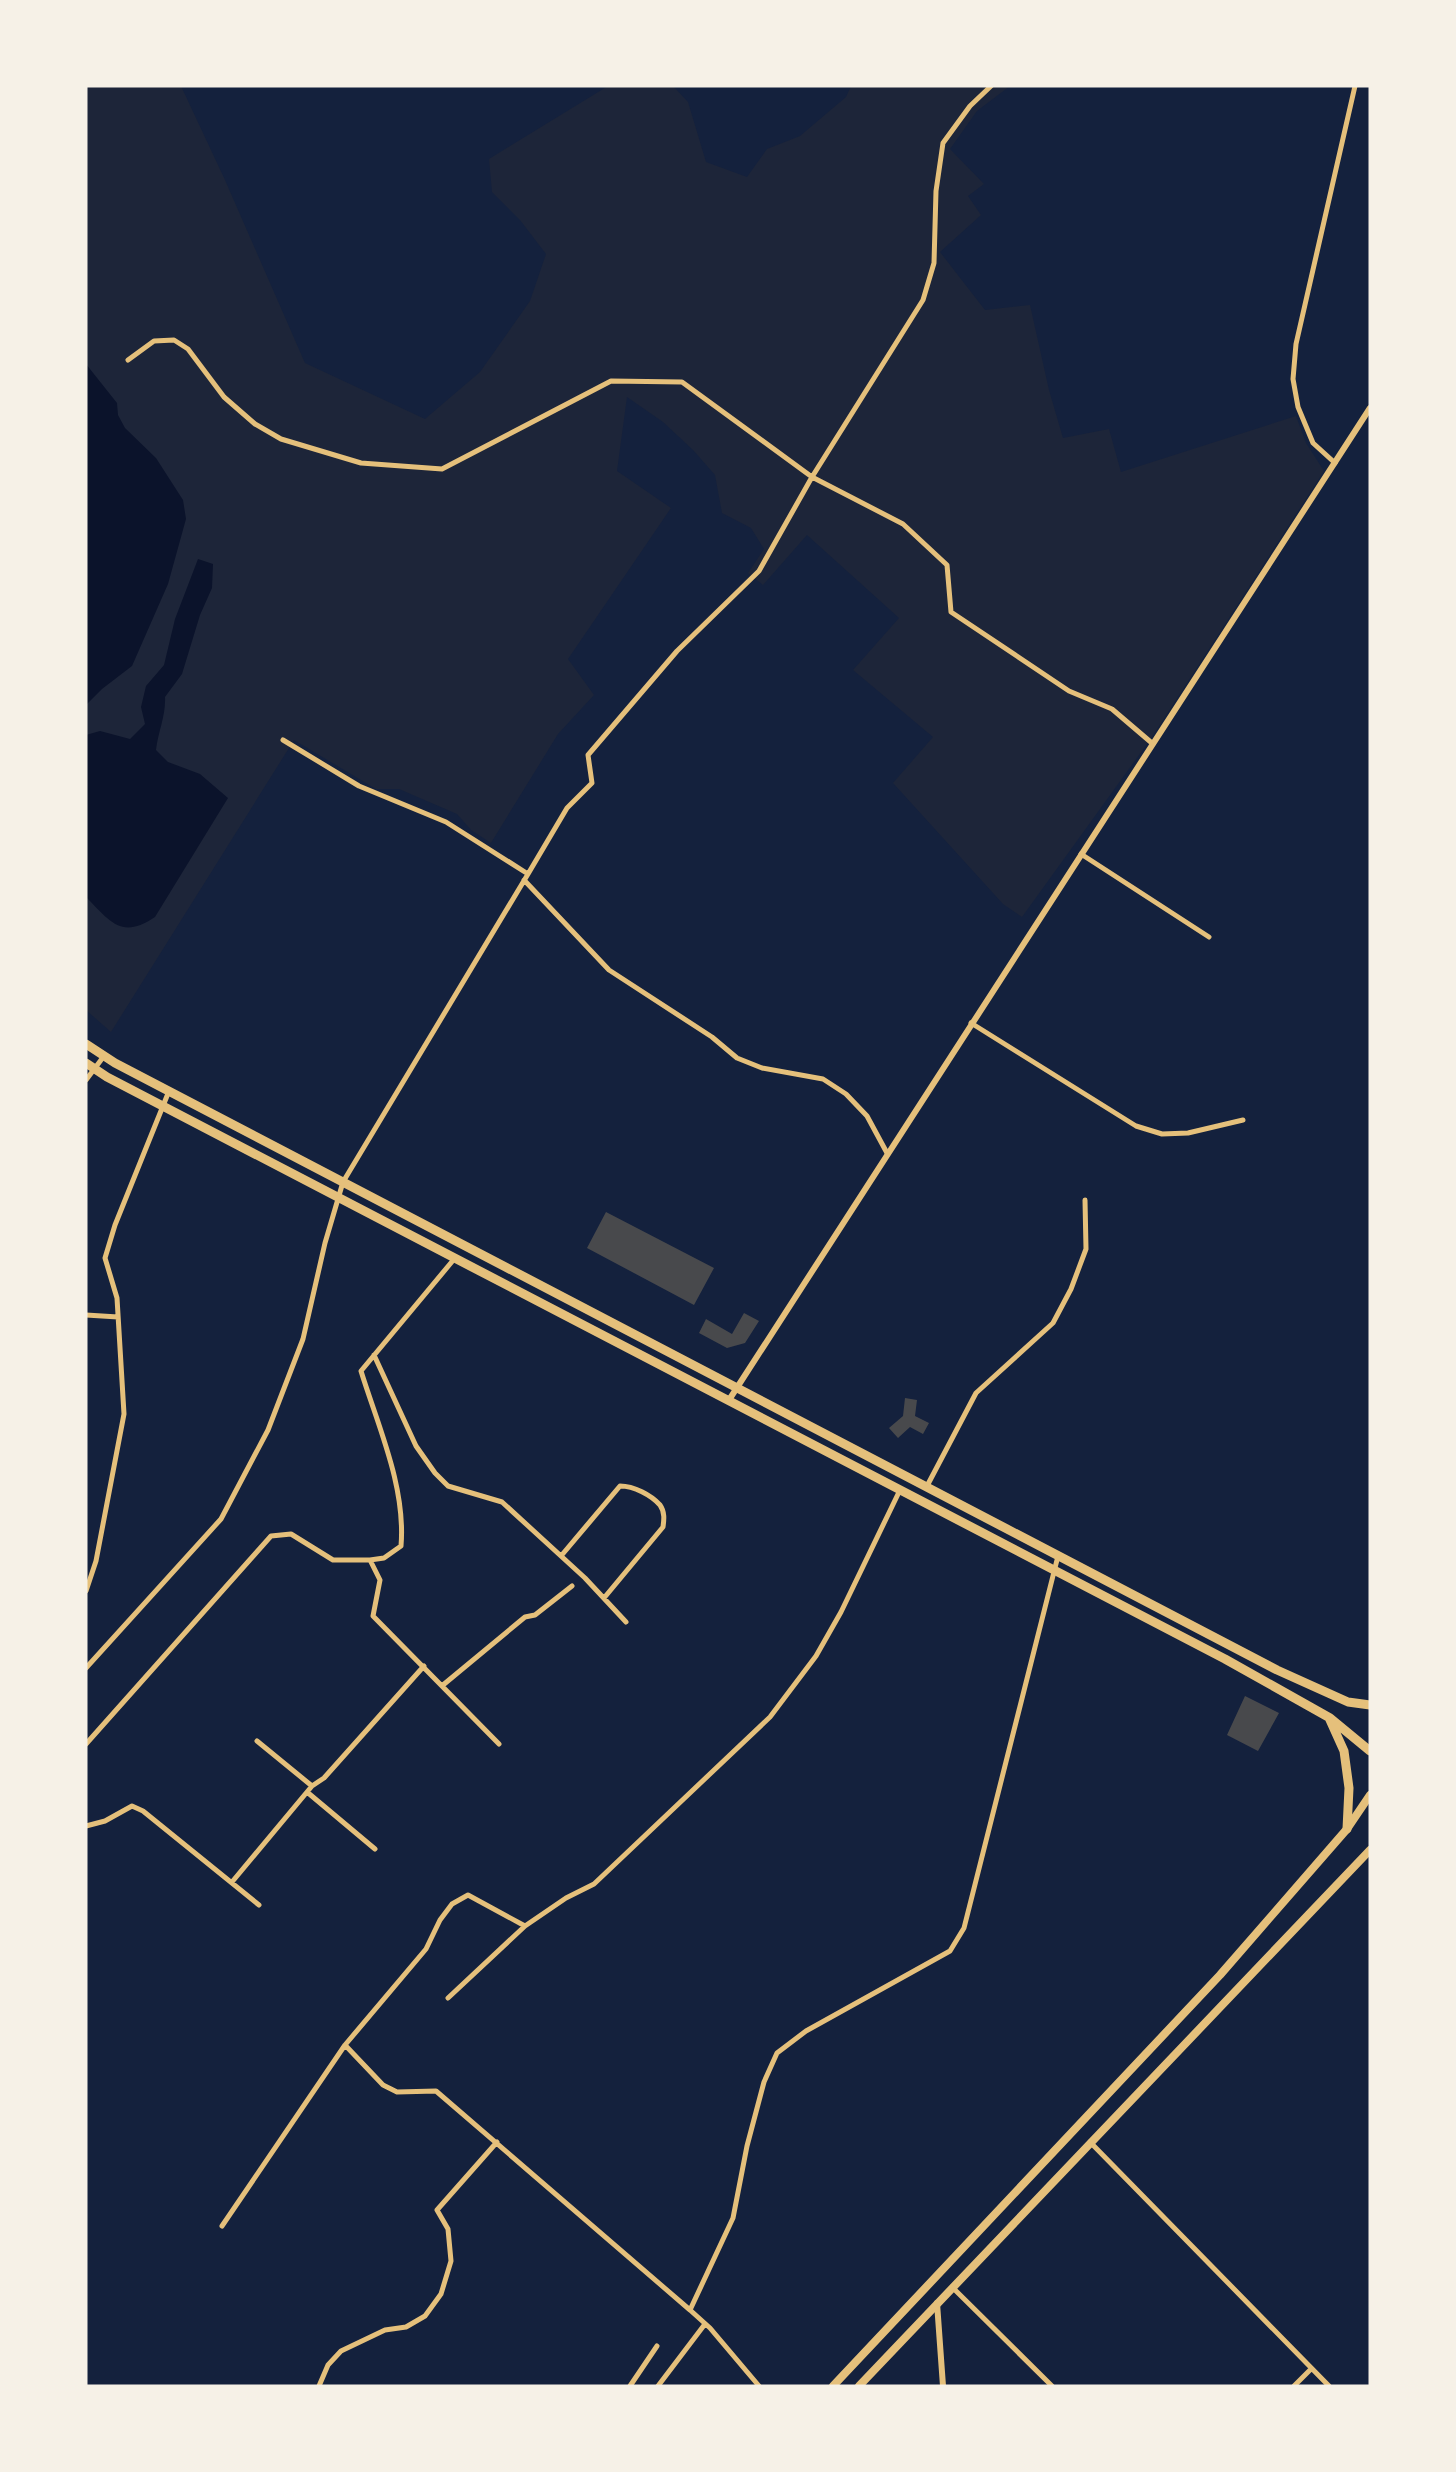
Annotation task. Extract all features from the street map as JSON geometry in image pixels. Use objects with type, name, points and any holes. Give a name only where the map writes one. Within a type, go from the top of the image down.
[{"type":"highway","points":[[86,1044],[342,1182],[1277,1670],[1348,1702],[1370,1705]]},
{"type":"highway","points":[[86,1063],[163,1106],[1225,1659],[1330,1718],[1370,1751]]},
{"type":"highway","points":[[1330,1718],[1344,1751],[1349,1788],[1347,1829]]},
{"type":"main road","points":[[833,2386],[1220,1975],[1347,1829],[1370,1795]]},
{"type":"main road","points":[[859,2386],[1370,1850]]},
{"type":"street","points":[[86,1668],[221,1519],[268,1430],[303,1339],[342,1182],[568,808],[592,783],[588,755],[677,651],[760,570],[812,477],[923,300],[933,263],[936,191],[943,144],[970,106],[991,86]]},
{"type":"street","points":[[1335,463],[1313,443],[1298,407],[1293,379],[1296,344],[1355,86]]},
{"type":"street","points":[[128,360],[154,341],[174,340],[188,349],[224,397],[255,424],[281,439],[361,463],[442,469],[611,381],[682,382],[812,477],[903,524],[947,565],[951,612],[1069,691],[1112,709],[1153,744]]},
{"type":"street","points":[[729,1400],[1370,408]]},
{"type":"street","points":[[283,740],[359,786],[446,822],[526,877],[609,970],[712,1037],[737,1058],[762,1068],[824,1079],[846,1094],[867,1116],[887,1153]]},
{"type":"street","points":[[1081,854],[1209,937]]},
{"type":"street","points":[[971,1023],[1136,1126],[1162,1135],[1188,1133],[1243,1120]]},
{"type":"street","points":[[86,1080],[104,1056]]},
{"type":"street","points":[[86,1591],[96,1561],[124,1414],[117,1298],[105,1258],[115,1225],[169,1091]]},
{"type":"street","points":[[927,1486],[976,1393],[1053,1323],[1071,1289],[1086,1249],[1085,1200]]},
{"type":"street","points":[[86,1744],[271,1536],[291,1534],[333,1560],[384,1558],[401,1546],[402,1530],[395,1482],[361,1371],[455,1258]]},
{"type":"street","points":[[86,1315],[118,1317]]},
{"type":"street","points":[[374,1355],[416,1446],[435,1473],[448,1486],[502,1502],[561,1556],[626,1622]]},
{"type":"street","points":[[561,1556],[620,1486],[632,1486],[660,1505],[664,1514],[663,1527],[604,1598]]},
{"type":"street","points":[[448,1998],[525,1926],[566,1898],[594,1884],[770,1717],[816,1656],[841,1612],[900,1490]]},
{"type":"street","points":[[690,2310],[733,2218],[757,2108],[764,2082],[777,2053],[806,2031],[950,1951],[964,1928],[1058,1554]]},
{"type":"street","points":[[370,1560],[380,1580],[373,1616],[499,1744]]},
{"type":"street","points":[[443,1685],[525,1617],[535,1615],[572,1586]]},
{"type":"street","points":[[232,1882],[312,1786],[324,1778],[424,1666]]},
{"type":"street","points":[[257,1741],[312,1786]]},
{"type":"street","points":[[307,1792],[375,1849]]},
{"type":"street","points":[[86,1826],[105,1821],[132,1806],[165,1826],[260,1905]]},
{"type":"street","points":[[222,2226],[345,2045],[426,1948],[440,1920],[452,1904],[468,1895],[525,1926]]},
{"type":"street","points":[[345,2045],[383,2085],[397,2092],[436,2091],[690,2310],[759,2386]]},
{"type":"street","points":[[1090,2142],[1329,2386]]},
{"type":"street","points":[[319,2386],[328,2365],[341,2351],[384,2330],[405,2327],[425,2316],[441,2294],[451,2261],[448,2229],[437,2210],[497,2143]]},
{"type":"street","points":[[952,2287],[1052,2386]]},
{"type":"street","points":[[936,2303],[943,2386]]},
{"type":"street","points":[[658,2386],[705,2324]]},
{"type":"street","points":[[630,2386],[657,2346]]},
{"type":"street","points":[[1294,2386],[1311,2369]]},
{"type":"shaded area","points":[[86,86],[181,86],[305,363],[425,419],[480,372],[530,301],[546,254],[520,220],[492,192],[489,159],[608,86],[673,86],[688,102],[706,162],[747,177],[767,149],[800,136],[846,97],[851,86],[1010,86],[977,111],[950,149],[984,184],[968,196],[981,215],[940,252],[985,310],[1030,305],[1063,438],[1109,429],[1121,472],[1296,416],[1306,443],[1324,471],[1152,737],[1022,917],[1003,904],[893,783],[933,737],[853,670],[899,618],[807,535],[763,585],[748,573],[764,549],[751,528],[722,513],[715,475],[663,422],[627,397],[617,471],[671,508],[568,659],[594,695],[558,734],[491,843],[471,830],[457,814],[399,789],[376,789],[294,740],[111,1032],[86,1010]]},
{"type":"shaded area","points":[[86,364],[117,403],[118,415],[125,428],[156,458],[183,500],[186,519],[168,584],[132,666],[86,705]]},
{"type":"shaded area","points":[[198,559],[213,564],[212,588],[200,615],[182,674],[165,697],[156,750],[168,762],[200,774],[228,798],[155,917],[143,924],[125,927],[109,920],[86,897],[86,735],[100,731],[130,739],[145,724],[141,707],[146,686],[164,665],[175,619]]},
{"type":"building","points":[[606,1212],[714,1268],[694,1305],[587,1248]]},
{"type":"building","points":[[744,1313],[759,1321],[745,1343],[727,1348],[699,1333],[706,1319],[732,1334]]},
{"type":"building","points":[[905,1398],[917,1400],[915,1416],[929,1423],[923,1434],[910,1427],[898,1438],[889,1428],[903,1416]]},
{"type":"building","points":[[1245,1696],[1279,1713],[1258,1751],[1227,1735]]}]
